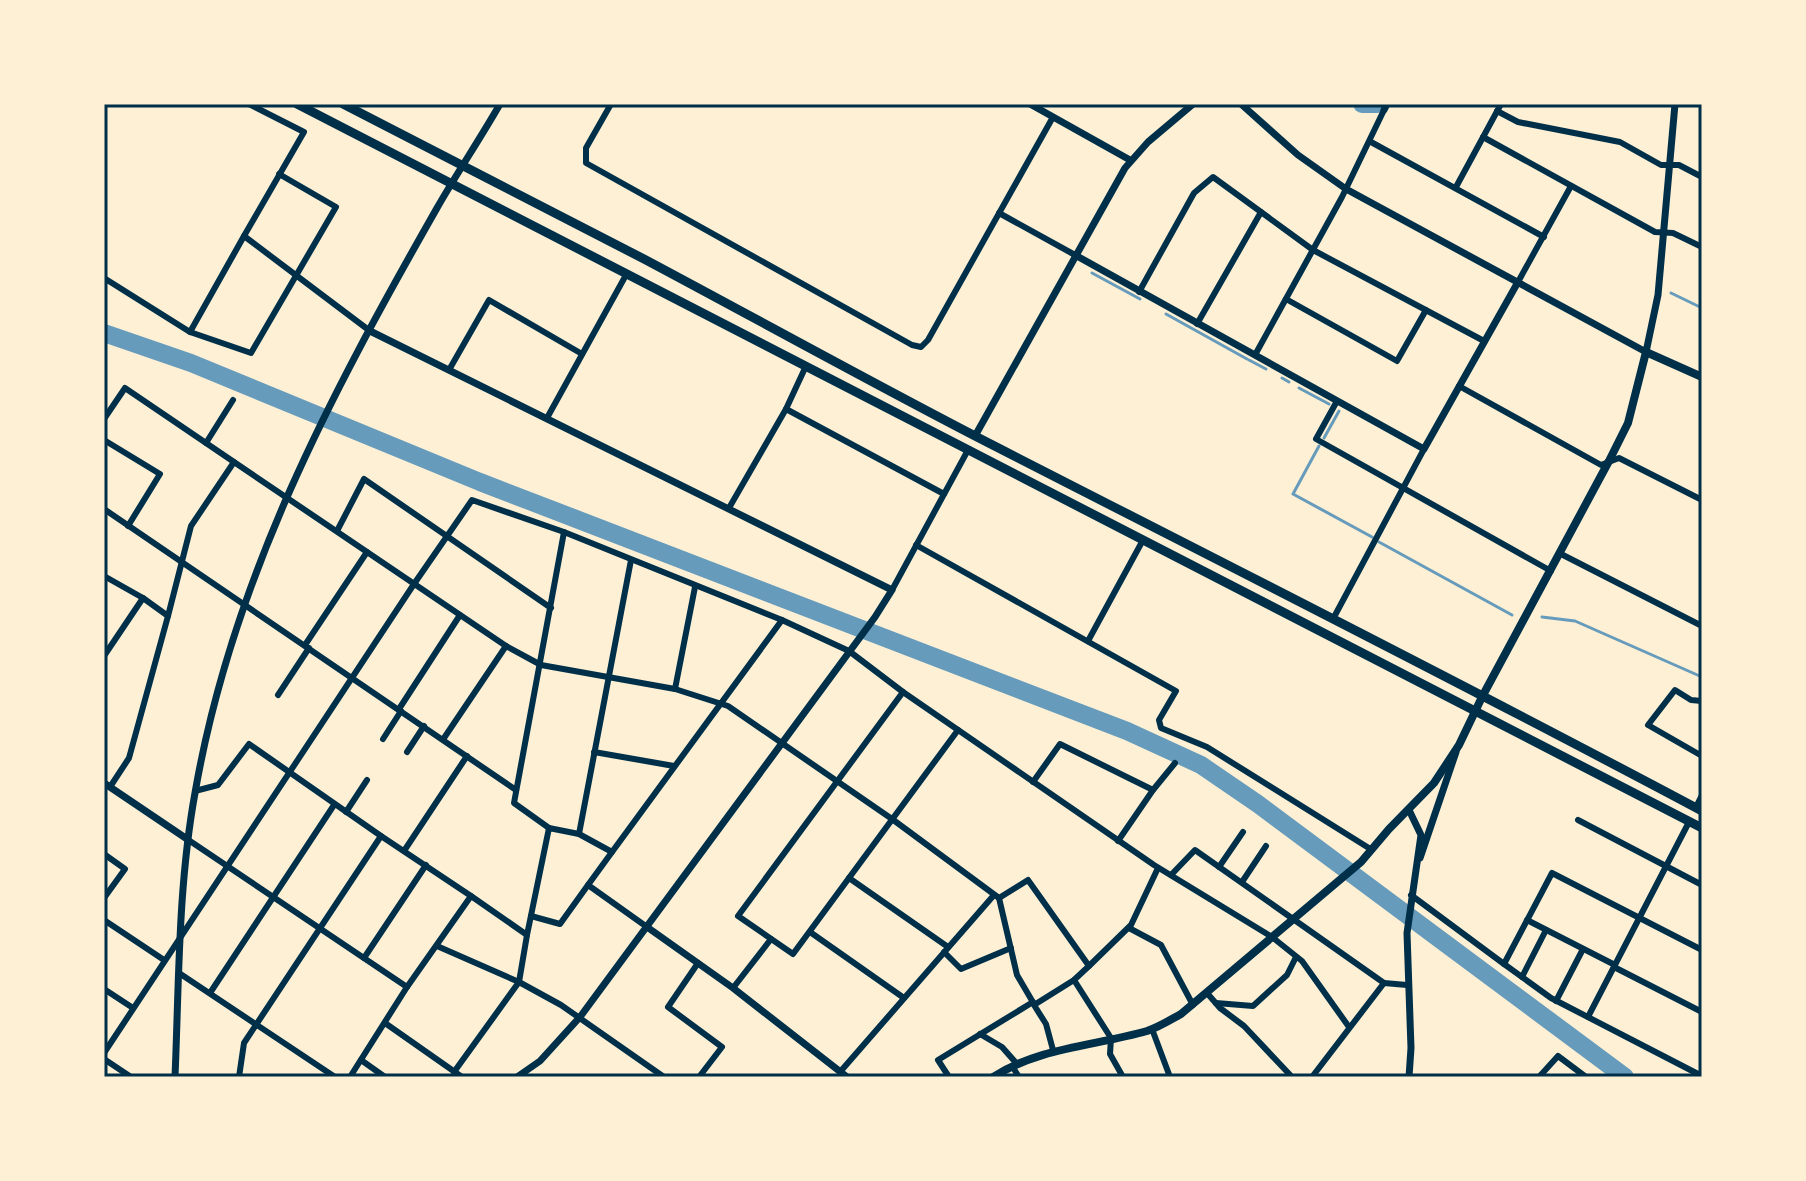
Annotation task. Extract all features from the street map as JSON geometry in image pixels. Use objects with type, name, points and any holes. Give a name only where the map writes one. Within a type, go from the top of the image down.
[{"type":"highway","points":[[297,104],[1702,828]]},
{"type":"highway","points":[[343,104],[975,436],[1699,809]]},
{"type":"main road","points":[[993,1077],[1053,1050],[1152,1029],[1181,1014],[1361,862],[1434,783],[1459,745],[1628,423],[1646,352],[1702,377]]},
{"type":"street","points":[[190,332],[304,132],[249,104]]},
{"type":"street","points":[[175,1077],[187,839],[213,706],[243,604],[285,496],[315,432],[451,185],[500,104]]},
{"type":"street","points":[[611,104],[586,148],[586,163],[916,347],[921,347],[928,340],[1053,117]]},
{"type":"street","points":[[1030,104],[1130,160]]},
{"type":"street","points":[[975,436],[1130,160],[1193,104]]},
{"type":"street","points":[[1241,104],[1298,155],[1346,189],[1646,352],[1658,295],[1675,104]]},
{"type":"street","points":[[1255,355],[1371,142],[1385,107]]},
{"type":"street","points":[[1456,187],[1499,107],[1518,122],[1620,142],[1661,165],[1679,165],[1702,177]]},
{"type":"street","points":[[1483,137],[1655,232],[1673,233],[1702,247]]},
{"type":"street","points":[[1371,142],[1544,237]]},
{"type":"street","points":[[104,278],[190,332],[251,353],[336,207],[279,174]]},
{"type":"street","points":[[1139,292],[1194,193],[1213,177],[1313,250],[1484,341]]},
{"type":"street","points":[[1333,619],[1571,186]]},
{"type":"street","points":[[1197,324],[1261,212]]},
{"type":"street","points":[[999,213],[1424,449]]},
{"type":"street","points":[[244,236],[370,331],[892,590]]},
{"type":"street","points":[[547,418],[626,275]]},
{"type":"street","points":[[1286,299],[1397,361],[1426,310]]},
{"type":"street","points":[[449,370],[489,300],[582,354]]},
{"type":"street","points":[[729,508],[786,409],[806,366]]},
{"type":"street","points":[[1459,386],[1601,465],[1619,458],[1702,500]]},
{"type":"street","points":[[104,419],[125,388],[506,646],[541,665],[675,689],[719,703],[783,743],[996,896],[1017,975],[1046,1024],[1053,1050]]},
{"type":"street","points":[[206,443],[233,400]]},
{"type":"street","points":[[1337,401],[1316,439],[1551,571]]},
{"type":"street","points":[[786,409],[944,494]]},
{"type":"street","points":[[104,440],[160,474],[128,526]]},
{"type":"street","points":[[517,1077],[540,1061],[580,1017],[875,617],[968,450]]},
{"type":"street","points":[[234,462],[191,526],[129,758],[107,785],[407,987]]},
{"type":"street","points":[[337,531],[364,479],[551,608]]},
{"type":"street","points":[[131,1077],[104,1056],[226,866],[472,500],[564,532],[782,620],[849,651],[1118,841],[1272,937],[1296,957],[1349,1027]]},
{"type":"street","points":[[104,509],[516,790]]},
{"type":"street","points":[[564,532],[514,803],[549,828],[579,834],[612,852]]},
{"type":"street","points":[[1088,641],[1143,540]]},
{"type":"street","points":[[916,545],[1176,691],[1159,720],[1161,728],[1207,747],[1372,850]]},
{"type":"street","points":[[278,695],[367,552]]},
{"type":"street","points":[[1561,554],[1702,626]]},
{"type":"street","points":[[579,834],[631,560]]},
{"type":"street","points":[[104,576],[168,616]]},
{"type":"street","points":[[675,689],[695,587]]},
{"type":"street","points":[[105,652],[143,598]]},
{"type":"street","points":[[383,739],[460,615]]},
{"type":"street","points":[[531,916],[560,924],[782,620]]},
{"type":"street","points":[[444,738],[506,646]]},
{"type":"street","points":[[1702,701],[1691,700],[1675,690],[1648,725],[1702,756]]},
{"type":"street","points":[[903,692],[738,916],[771,939],[793,954],[958,730]]},
{"type":"street","points":[[407,752],[424,726]]},
{"type":"street","points":[[195,791],[218,785],[249,744],[527,935]]},
{"type":"street","points":[[1033,782],[1060,744],[1153,790]]},
{"type":"street","points":[[1417,863],[1428,841],[1459,745]]},
{"type":"street","points":[[594,752],[674,766]]},
{"type":"street","points":[[404,851],[467,756]]},
{"type":"street","points":[[1118,841],[1175,763]]},
{"type":"street","points":[[346,812],[367,780]]},
{"type":"street","points":[[1699,809],[1702,795]]},
{"type":"street","points":[[210,993],[334,805]]},
{"type":"street","points":[[1409,810],[1421,835],[1407,933],[1411,1048],[1409,1077]]},
{"type":"street","points":[[1578,820],[1702,885]]},
{"type":"street","points":[[1588,1017],[1689,822]]},
{"type":"street","points":[[454,1072],[519,982],[549,828]]},
{"type":"street","points":[[1219,867],[1243,832]]},
{"type":"street","points":[[239,1077],[244,1043],[381,836]]},
{"type":"street","points":[[1242,882],[1266,846]]},
{"type":"street","points":[[1171,875],[1195,850],[1384,983],[1407,985]]},
{"type":"street","points":[[104,854],[125,869],[104,898]]},
{"type":"street","points":[[364,958],[426,865]]},
{"type":"street","points":[[949,1077],[938,1060],[1074,980],[1129,928],[1158,868]]},
{"type":"street","points":[[1504,964],[1552,873],[1702,950]]},
{"type":"street","points":[[849,878],[946,950],[961,969],[1011,948]]},
{"type":"street","points":[[588,885],[733,988],[843,1074],[904,998],[996,896],[1028,880],[1089,966]]},
{"type":"street","points":[[350,1077],[407,987],[471,896]]},
{"type":"street","points":[[1410,898],[1556,1001],[1701,1073]]},
{"type":"street","points":[[104,920],[164,960]]},
{"type":"street","points":[[1527,920],[1702,1012]]},
{"type":"street","points":[[1129,928],[1161,945],[1193,1005]]},
{"type":"street","points":[[1522,977],[1546,930]]},
{"type":"street","points":[[810,932],[904,998]]},
{"type":"street","points":[[733,988],[771,939]]},
{"type":"street","points":[[437,946],[519,982],[580,1017],[664,1077]]},
{"type":"street","points":[[1556,1001],[1583,949]]},
{"type":"street","points":[[1216,1003],[1253,1006],[1287,975],[1296,957]]},
{"type":"street","points":[[698,963],[668,1007],[722,1047],[699,1077]]},
{"type":"street","points":[[179,973],[335,1077]]},
{"type":"street","points":[[1074,980],[1111,1038],[1110,1054],[1123,1077]]},
{"type":"street","points":[[1312,1077],[1384,983]]},
{"type":"street","points":[[104,989],[133,1008]]},
{"type":"street","points":[[1207,993],[1244,1026],[1292,1077]]},
{"type":"street","points":[[385,1023],[462,1077]]},
{"type":"street","points":[[1152,1029],[1170,1077]]},
{"type":"street","points":[[980,1034],[1002,1047],[1019,1077]]},
{"type":"street","points":[[1539,1077],[1558,1056],[1586,1077]]},
{"type":"street","points":[[361,1060],[385,1077]]},
{"type":"waterway","points":[[1362,104],[1378,104]]},
{"type":"waterway","points":[[1092,273],[1140,299]]},
{"type":"waterway","points":[[1671,293],[1702,308]]},
{"type":"waterway","points":[[1166,314],[1247,359]]},
{"type":"waterway","points":[[104,333],[191,363],[480,482],[1127,731],[1201,765],[1625,1077]]},
{"type":"waterway","points":[[1249,360],[1266,369]]},
{"type":"waterway","points":[[1282,378],[1289,382]]},
{"type":"waterway","points":[[1299,388],[1329,404]]},
{"type":"waterway","points":[[1324,438],[1339,411]]},
{"type":"waterway","points":[[1319,446],[1293,494],[1372,537]]},
{"type":"waterway","points":[[1379,542],[1512,615]]},
{"type":"waterway","points":[[1542,617],[1575,621],[1702,677]]}]
